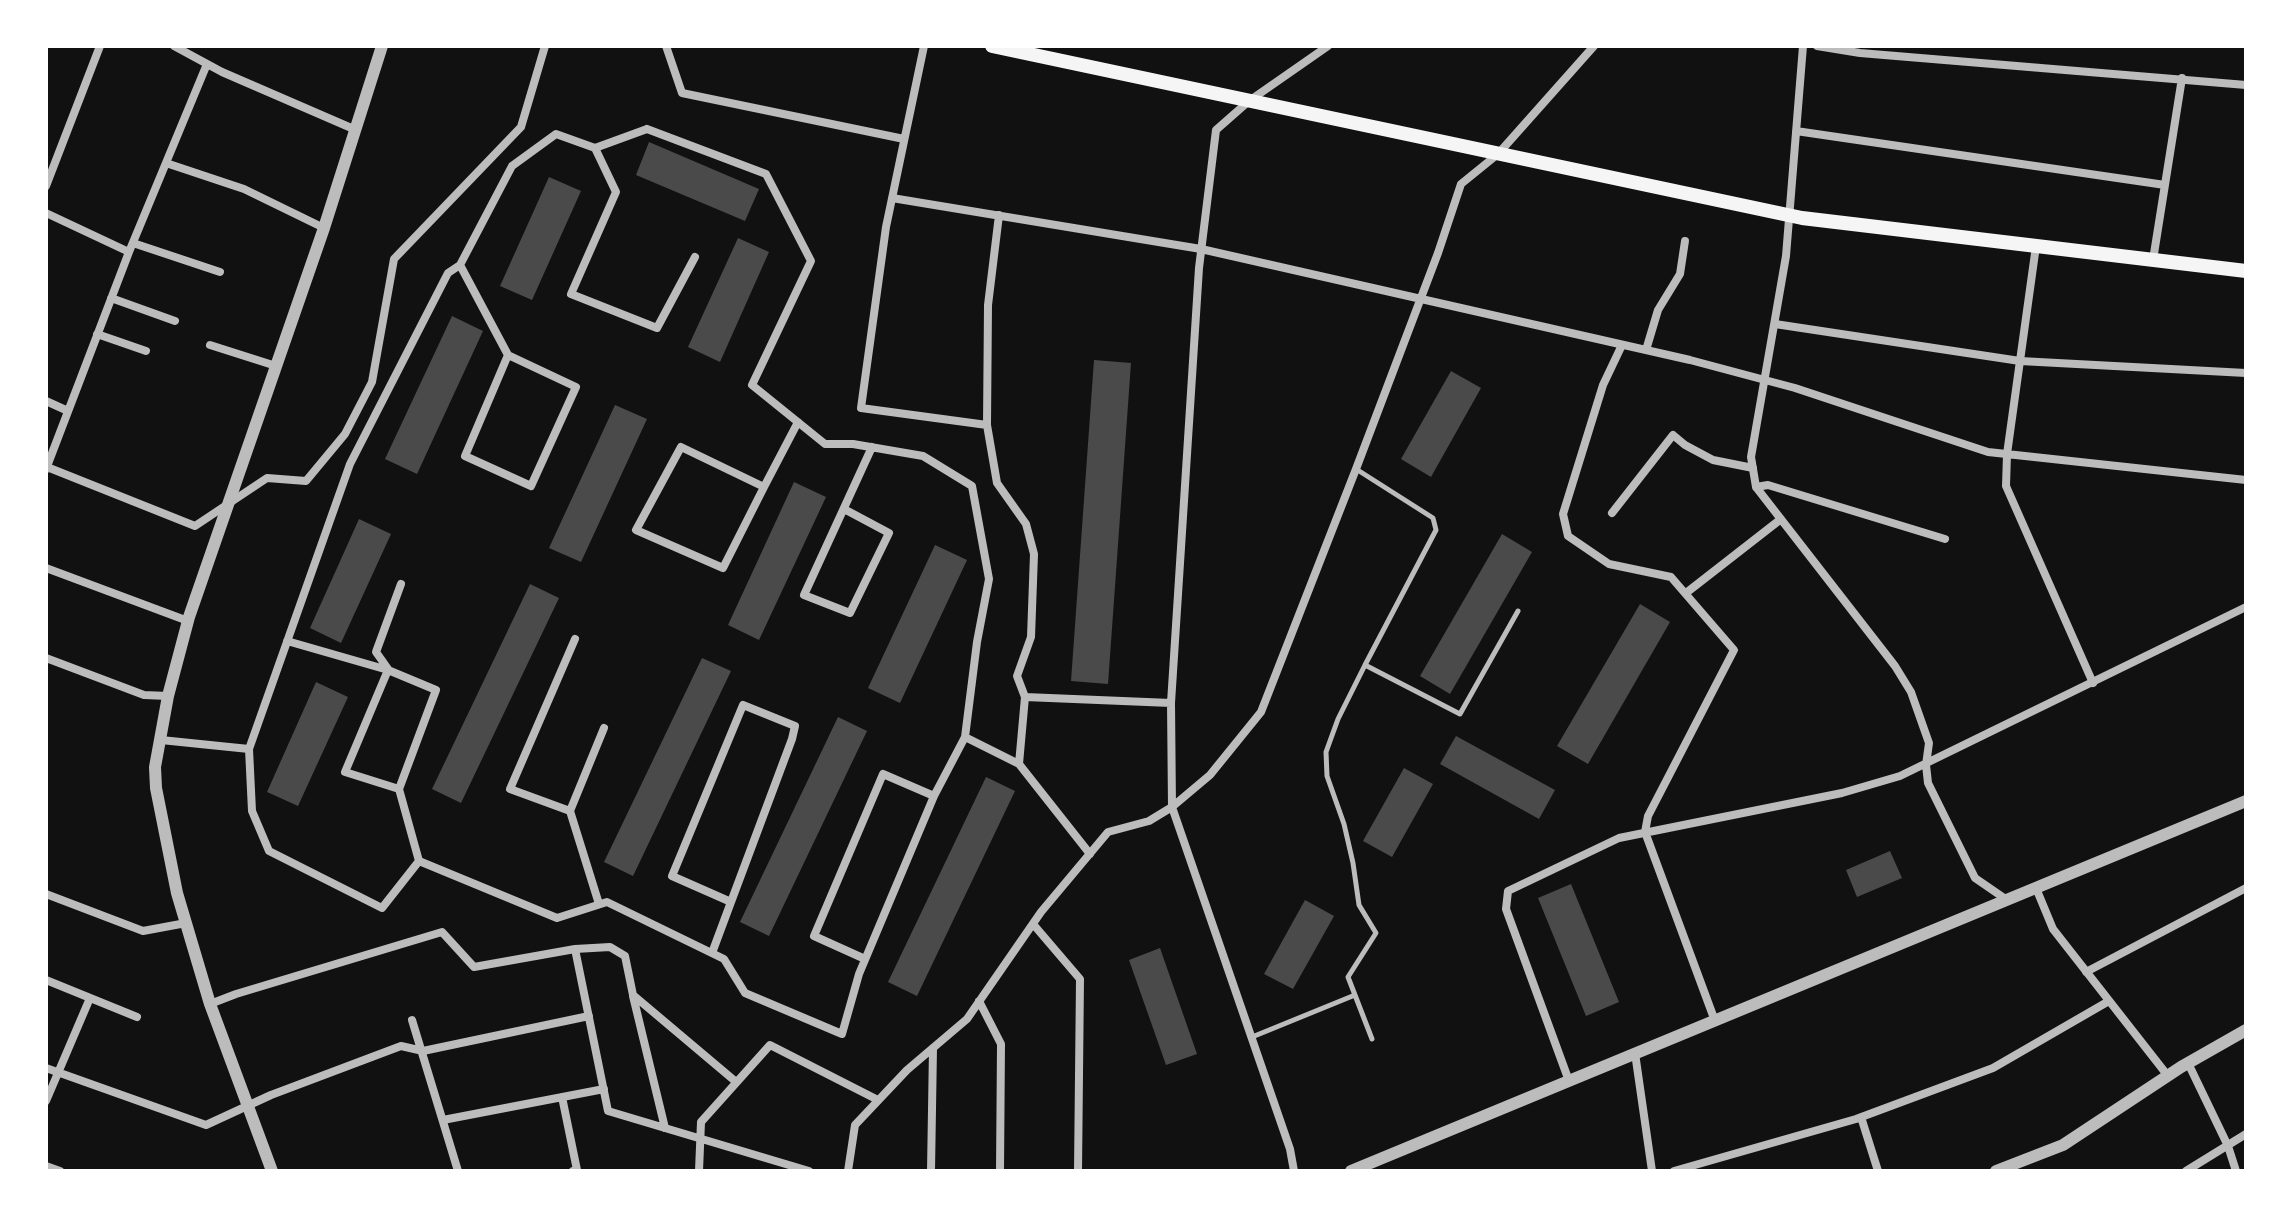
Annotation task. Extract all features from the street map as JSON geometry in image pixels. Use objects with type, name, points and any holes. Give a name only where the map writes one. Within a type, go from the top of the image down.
[{"type":"main road","points":[[992,46],[1023,49],[1249,101],[1789,215],[2246,271]]},
{"type":"street","points":[[46,186],[100,46]]},
{"type":"street","points":[[174,46],[207,64],[356,130]]},
{"type":"street","points":[[272,1171],[210,1004],[177,893],[156,788],[155,767],[168,696],[188,621],[324,228],[382,46]]},
{"type":"street","points":[[207,64],[131,247],[46,468],[195,526],[267,478],[306,481],[345,434],[372,382],[394,259],[521,127],[545,46]]},
{"type":"street","points":[[666,46],[682,93],[904,139]]},
{"type":"street","points":[[924,46],[892,198],[861,408],[987,425]]},
{"type":"street","points":[[1294,1171],[1290,1149],[1172,807],[1171,703],[1201,249],[1216,130],[1249,101],[1328,46]]},
{"type":"street","points":[[848,1171],[855,1125],[967,1019],[1033,924],[1108,832],[1149,821],[1172,807],[1210,775],[1261,712],[1356,469],[1461,184],[1498,154],[1594,46]]},
{"type":"street","points":[[1803,46],[1786,256],[1751,457],[1756,487],[1895,666],[1911,692],[1929,743],[1926,765],[1928,783],[1975,878],[2007,900]]},
{"type":"street","points":[[1817,46],[1860,53],[2246,85]]},
{"type":"street","points":[[2153,260],[2182,78]]},
{"type":"street","points":[[647,129],[766,174],[811,261],[752,385],[825,444],[872,447],[923,456],[972,486],[989,579],[977,642],[965,737],[934,796],[865,959],[842,1034],[745,993],[724,959],[607,902],[557,918],[419,861],[382,908],[269,851],[252,811],[249,749],[350,464],[448,273],[460,265],[512,166],[556,134],[595,148],[647,129]]},
{"type":"street","points":[[1796,131],[2165,185]]},
{"type":"street","points":[[595,148],[616,192],[571,294],[657,328],[695,257]]},
{"type":"street","points":[[166,163],[244,189],[324,228]]},
{"type":"street","points":[[892,198],[1201,249],[1646,350],[1766,380],[1988,452],[2246,480]]},
{"type":"street","points":[[46,213],[131,247],[220,272]]},
{"type":"street","points":[[999,215],[988,305],[987,425],[997,483],[1026,524],[1034,554],[1031,637],[1017,676],[1025,697],[1019,764]]},
{"type":"street","points":[[1646,350],[1658,310],[1680,274],[1685,241]]},
{"type":"street","points":[[2036,246],[2007,454],[2006,486],[2093,683]]},
{"type":"street","points":[[460,265],[508,355],[576,387],[531,486],[465,456],[508,355]]},
{"type":"street","points":[[111,298],[175,321]]},
{"type":"street","points":[[1775,324],[2020,361],[2246,373]]},
{"type":"street","points":[[97,334],[146,351]]},
{"type":"street","points":[[210,345],[276,366]]},
{"type":"street","points":[[1622,345],[1603,385],[1563,514],[1568,536],[1609,564],[1671,577],[1734,650],[1648,816],[1645,832],[1715,1021]]},
{"type":"street","points":[[46,401],[68,411]]},
{"type":"street","points":[[764,487],[681,447],[636,530],[723,568],[798,422]]},
{"type":"street","points":[[1612,513],[1673,435],[1713,460],[1753,468]]},
{"type":"street","points":[[844,509],[889,533],[850,613],[804,595],[872,447]]},
{"type":"street","points":[[1756,487],[1768,485],[1945,539]]},
{"type":"street","points":[[1686,593],[1781,519]]},
{"type":"street","points":[[46,568],[188,621]]},
{"type":"street","points":[[388,670],[376,652],[401,584]]},
{"type":"street","points":[[1569,1081],[1506,909],[1508,891],[1619,838],[1842,793],[1900,776],[2246,607]]},
{"type":"street","points":[[570,811],[510,789],[575,639]]},
{"type":"street","points":[[287,641],[388,670],[436,690],[399,789],[419,861]]},
{"type":"street","points":[[46,658],[144,695],[168,696]]},
{"type":"street","points":[[388,670],[345,772],[399,789]]},
{"type":"street","points":[[1025,697],[1171,703]]},
{"type":"street","points":[[712,953],[731,902],[795,726],[743,705],[672,876],[731,902]]},
{"type":"street","points":[[599,904],[570,811],[604,728]]},
{"type":"street","points":[[965,737],[1019,764],[1090,854]]},
{"type":"street","points":[[161,740],[249,749]]},
{"type":"street","points":[[865,959],[814,936],[883,774],[934,796]]},
{"type":"street","points":[[1351,1171],[2246,801]]},
{"type":"street","points":[[2036,888],[2053,929],[2168,1076]]},
{"type":"street","points":[[2086,972],[2246,888]]},
{"type":"street","points":[[46,894],[143,931],[186,923]]},
{"type":"street","points":[[1033,924],[1080,979],[1078,1171]]},
{"type":"street","points":[[210,1004],[442,932],[474,967],[575,949],[610,947],[625,956],[665,1128]]},
{"type":"street","points":[[575,949],[608,1111],[809,1171]]},
{"type":"street","points":[[46,980],[137,1017]]},
{"type":"street","points":[[633,995],[735,1081]]},
{"type":"street","points":[[46,1101],[90,998]]},
{"type":"street","points":[[979,1001],[1001,1044],[1000,1171]]},
{"type":"street","points":[[1674,1171],[1861,1117],[1993,1068],[2109,1001]]},
{"type":"street","points":[[46,1068],[206,1125],[271,1095],[401,1046],[423,1051],[589,1016]]},
{"type":"street","points":[[412,1020],[458,1171]]},
{"type":"street","points":[[1996,1171],[2063,1145],[2188,1063],[2246,1030]]},
{"type":"street","points":[[699,1171],[701,1122],[770,1045],[878,1100]]},
{"type":"street","points":[[931,1171],[933,1048]]},
{"type":"street","points":[[1635,1053],[1652,1171]]},
{"type":"street","points":[[2188,1063],[2228,1146],[2236,1171]]},
{"type":"street","points":[[443,1120],[604,1089]]},
{"type":"street","points":[[562,1097],[577,1170],[573,1171]]},
{"type":"street","points":[[1861,1117],[1878,1171]]},
{"type":"street","points":[[2186,1171],[2246,1134]]},
{"type":"street","points":[[46,1166],[60,1171]]},
{"type":"lane","points":[[1356,469],[1433,518],[1436,530],[1338,719],[1326,752],[1327,776],[1344,824],[1359,905],[1376,933],[1348,977],[1372,1039]]},
{"type":"lane","points":[[1365,665],[1460,714],[1518,611]]},
{"type":"lane","points":[[1251,1037],[1355,995]]},
{"type":"building","points":[[649,142],[759,189],[745,221],[636,175]]},
{"type":"building","points":[[549,177],[581,191],[532,300],[500,286]]},
{"type":"building","points":[[738,238],[769,252],[720,362],[688,347]]},
{"type":"building","points":[[452,316],[483,331],[417,474],[385,459]]},
{"type":"building","points":[[1094,360],[1131,363],[1108,684],[1071,681]]},
{"type":"building","points":[[1451,371],[1481,388],[1431,477],[1401,459]]},
{"type":"building","points":[[615,405],[647,419],[581,562],[549,548]]},
{"type":"building","points":[[794,482],[826,497],[759,640],[728,625]]},
{"type":"building","points":[[359,519],[391,534],[341,643],[310,628]]},
{"type":"building","points":[[1502,534],[1532,552],[1450,694],[1420,676]]},
{"type":"building","points":[[935,545],[967,560],[900,703],[868,688]]},
{"type":"building","points":[[530,584],[559,598],[461,803],[432,789]]},
{"type":"building","points":[[1640,604],[1670,622],[1588,764],[1557,746]]},
{"type":"building","points":[[702,658],[731,671],[633,876],[604,862]]},
{"type":"building","points":[[316,682],[348,697],[298,806],[267,792]]},
{"type":"building","points":[[838,717],[867,731],[769,936],[740,922]]},
{"type":"building","points":[[1456,736],[1555,790],[1539,819],[1440,764]]},
{"type":"building","points":[[1404,768],[1433,784],[1392,857],[1363,841]]},
{"type":"building","points":[[986,777],[1015,791],[917,996],[888,982]]},
{"type":"building","points":[[1890,851],[1902,878],[1857,897],[1846,870]]},
{"type":"building","points":[[1571,884],[1619,1002],[1586,1016],[1538,898]]},
{"type":"building","points":[[1305,900],[1334,916],[1293,989],[1264,974]]},
{"type":"building","points":[[1160,948],[1197,1054],[1166,1065],[1129,960]]}]
